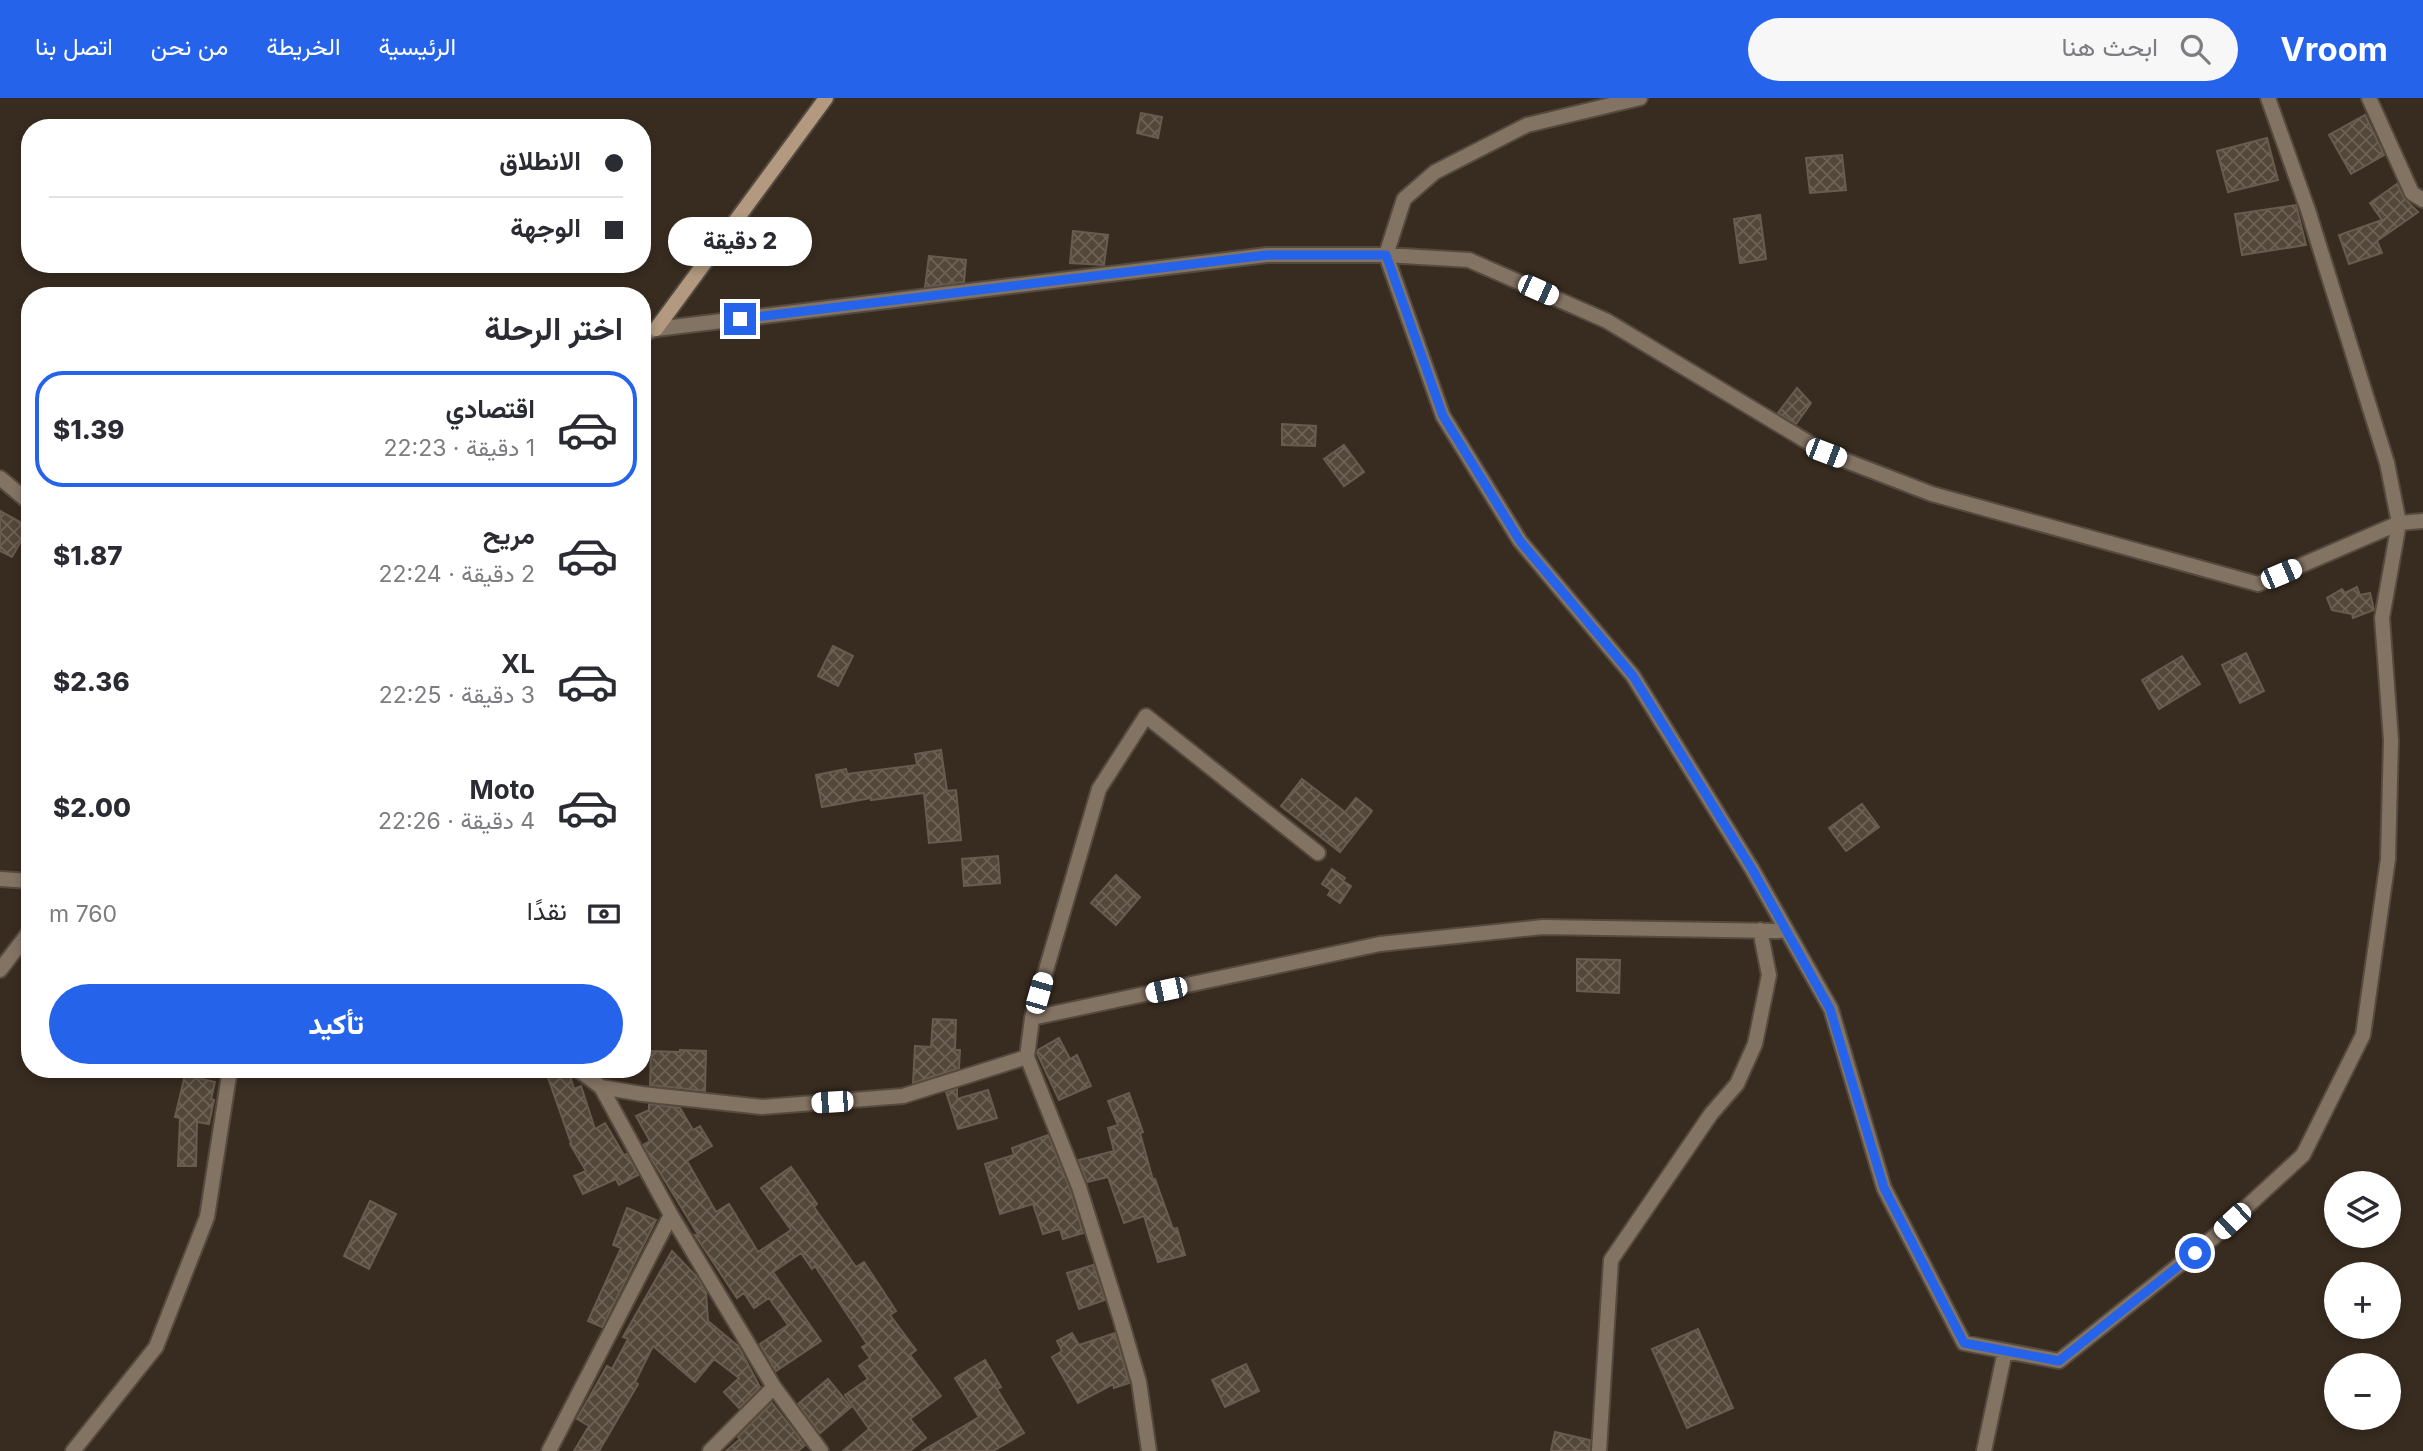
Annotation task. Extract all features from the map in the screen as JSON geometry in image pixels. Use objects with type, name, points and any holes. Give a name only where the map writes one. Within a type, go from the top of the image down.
[{"type":"street","points":[[651,328],[827,98]]},
{"type":"street","points":[[1640,98],[1527,125],[1435,172],[1404,200],[1386,255],[1443,416],[1520,541],[1633,676],[1745,858],[1830,1009],[1884,1188],[1964,1343],[2059,1361],[2214,1237],[2303,1155],[2363,1035],[2388,859],[2391,740],[2382,618],[2399,523],[2387,463],[2308,210],[2268,98]]},
{"type":"street","points":[[2369,98],[2412,193],[2423,200]]},
{"type":"street","points":[[651,331],[1267,255],[1386,255],[1469,260],[1607,321],[1826,453],[1932,494],[2258,584],[2399,523],[2423,521]]},
{"type":"street","points":[[0,478],[21,496]]},
{"type":"street","points":[[1149,1451],[1139,1382],[1121,1317],[1079,1187],[1027,1057],[1032,1018],[1099,789],[1146,716],[1318,853]]},
{"type":"street","points":[[0,879],[21,880]]},
{"type":"street","points":[[1032,1018],[1381,944],[1543,928],[1787,931]]},
{"type":"street","points":[[1599,1451],[1611,1260],[1711,1114],[1737,1084],[1755,1044],[1769,975],[1760,930]]},
{"type":"street","points":[[0,970],[21,943]]},
{"type":"street","points":[[601,1087],[762,1107],[903,1097],[1027,1057]]},
{"type":"street","points":[[74,1451],[156,1347],[207,1217],[229,1078]]},
{"type":"street","points":[[589,1078],[601,1087],[671,1215],[774,1387],[821,1451]]},
{"type":"street","points":[[549,1451],[671,1215]]},
{"type":"street","points":[[1984,1451],[2005,1351]]},
{"type":"street","points":[[710,1451],[774,1387]]},
{"type":"building","points":[[1141,113],[1162,117],[1158,138],[1137,133]]},
{"type":"building","points":[[2365,115],[2384,155],[2351,174],[2329,135]]},
{"type":"building","points":[[2267,138],[2278,180],[2228,192],[2217,151]]},
{"type":"building","points":[[1842,155],[1846,190],[1810,193],[1806,158]]},
{"type":"building","points":[[2397,184],[2404,198],[2418,212],[2377,241],[2382,253],[2349,264],[2339,235],[2382,220],[2370,203]]},
{"type":"building","points":[[2296,205],[2306,245],[2242,255],[2235,214]]},
{"type":"building","points":[[1760,215],[1766,259],[1740,263],[1734,219]]},
{"type":"building","points":[[1073,231],[1108,235],[1104,265],[1070,263]]},
{"type":"building","points":[[929,256],[966,260],[964,282],[925,287]]},
{"type":"building","points":[[1797,388],[1811,403],[1796,424],[1778,413]]},
{"type":"building","points":[[1282,424],[1316,426],[1315,446],[1282,445]]},
{"type":"building","points":[[1344,445],[1364,472],[1344,486],[1324,459]]},
{"type":"building","points":[[0,511],[21,523],[21,541],[12,557],[0,551]]},
{"type":"building","points":[[2357,587],[2360,595],[2370,593],[2374,610],[2353,618],[2352,614],[2332,610],[2327,598],[2342,589],[2345,593]]},
{"type":"building","points":[[833,646],[853,656],[838,686],[818,676]]},
{"type":"building","points":[[2246,653],[2264,691],[2240,703],[2222,665]]},
{"type":"building","points":[[2182,656],[2200,684],[2159,709],[2142,680]]},
{"type":"building","points":[[941,750],[947,791],[956,790],[961,840],[929,843],[924,793],[871,798],[822,807],[816,775],[846,769],[847,774],[917,765],[915,754]]},
{"type":"building","points":[[1302,779],[1345,812],[1356,798],[1372,811],[1340,852],[1281,806]]},
{"type":"building","points":[[1862,804],[1879,827],[1846,851],[1829,828]]},
{"type":"building","points":[[998,856],[1000,883],[964,886],[962,859]]},
{"type":"building","points":[[1332,869],[1351,886],[1340,903],[1328,895],[1331,890],[1322,884]]},
{"type":"building","points":[[1116,875],[1140,897],[1116,925],[1091,903]]},
{"type":"building","points":[[1577,959],[1620,960],[1619,993],[1577,991]]},
{"type":"building","points":[[933,1019],[956,1020],[955,1050],[960,1050],[959,1068],[913,1083],[915,1046],[931,1047]]},
{"type":"building","points":[[1059,1038],[1070,1059],[1077,1055],[1091,1086],[1059,1100],[1037,1053]]},
{"type":"building","points":[[651,1051],[706,1051],[705,1091],[650,1085]]},
{"type":"building","points":[[184,1078],[215,1082],[209,1124],[197,1122],[196,1166],[178,1166],[180,1118],[175,1117]]},
{"type":"building","points":[[548,1078],[571,1078],[574,1089],[581,1086],[595,1129],[605,1123],[638,1175],[619,1185],[616,1179],[583,1194],[574,1176],[586,1171],[571,1143]]},
{"type":"building","points":[[957,1089],[957,1099],[988,1090],[997,1118],[958,1129],[946,1092]]},
{"type":"building","points":[[1129,1093],[1143,1132],[1140,1133],[1153,1180],[1155,1179],[1173,1229],[1177,1228],[1185,1255],[1158,1262],[1144,1216],[1124,1223],[1108,1177],[1087,1182],[1079,1160],[1114,1151],[1108,1128],[1118,1125],[1108,1101]]},
{"type":"building","points":[[649,1104],[680,1108],[693,1130],[700,1126],[712,1146],[687,1161],[716,1212],[729,1204],[758,1252],[791,1230],[761,1188],[791,1167],[817,1204],[814,1207],[856,1267],[864,1262],[896,1311],[890,1315],[916,1350],[910,1355],[941,1396],[910,1419],[926,1438],[910,1451],[843,1451],[869,1429],[845,1395],[868,1379],[859,1366],[870,1358],[862,1347],[867,1344],[815,1266],[812,1269],[801,1253],[773,1272],[821,1341],[776,1371],[760,1344],[788,1325],[769,1298],[754,1308],[744,1293],[737,1298],[695,1235],[699,1236],[643,1145],[650,1141],[636,1116],[649,1110]]},
{"type":"building","points":[[1048,1135],[1070,1190],[1083,1233],[1063,1239],[1060,1229],[1043,1234],[1033,1204],[1000,1214],[985,1164],[1014,1155],[1012,1148]]},
{"type":"building","points":[[370,1201],[396,1214],[369,1269],[344,1256]]},
{"type":"building","points":[[627,1208],[656,1220],[602,1327],[588,1321],[621,1248],[613,1245]]},
{"type":"building","points":[[672,1251],[698,1278],[706,1292],[708,1321],[738,1346],[760,1387],[739,1408],[724,1392],[739,1378],[714,1359],[695,1382],[653,1346],[635,1382],[638,1384],[599,1451],[574,1451],[589,1426],[577,1419],[607,1366],[612,1369],[628,1339],[623,1337]]},
{"type":"building","points":[[1093,1265],[1105,1300],[1079,1309],[1067,1273]]},
{"type":"building","points":[[1698,1329],[1733,1408],[1687,1428],[1652,1349]]},
{"type":"building","points":[[1072,1333],[1079,1345],[1115,1333],[1129,1383],[1114,1388],[1113,1384],[1078,1403],[1052,1357],[1062,1351],[1057,1341]]},
{"type":"building","points":[[985,1360],[1001,1387],[997,1389],[1024,1433],[993,1451],[922,1451],[979,1417],[955,1378]]},
{"type":"building","points":[[1246,1364],[1259,1391],[1225,1407],[1212,1380]]},
{"type":"building","points":[[828,1379],[851,1407],[820,1433],[798,1404]]},
{"type":"building","points":[[772,1403],[805,1445],[798,1451],[726,1451],[740,1439],[738,1437]]},
{"type":"building","points":[[1555,1432],[1590,1440],[1589,1451],[1551,1451]]},
{"type":"route","points":[[740,319],[1267,255],[1386,255],[1443,416],[1520,541],[1633,676],[1752,869],[1830,1009],[1884,1188],[1964,1343],[2059,1361],[2195,1253]]}]
